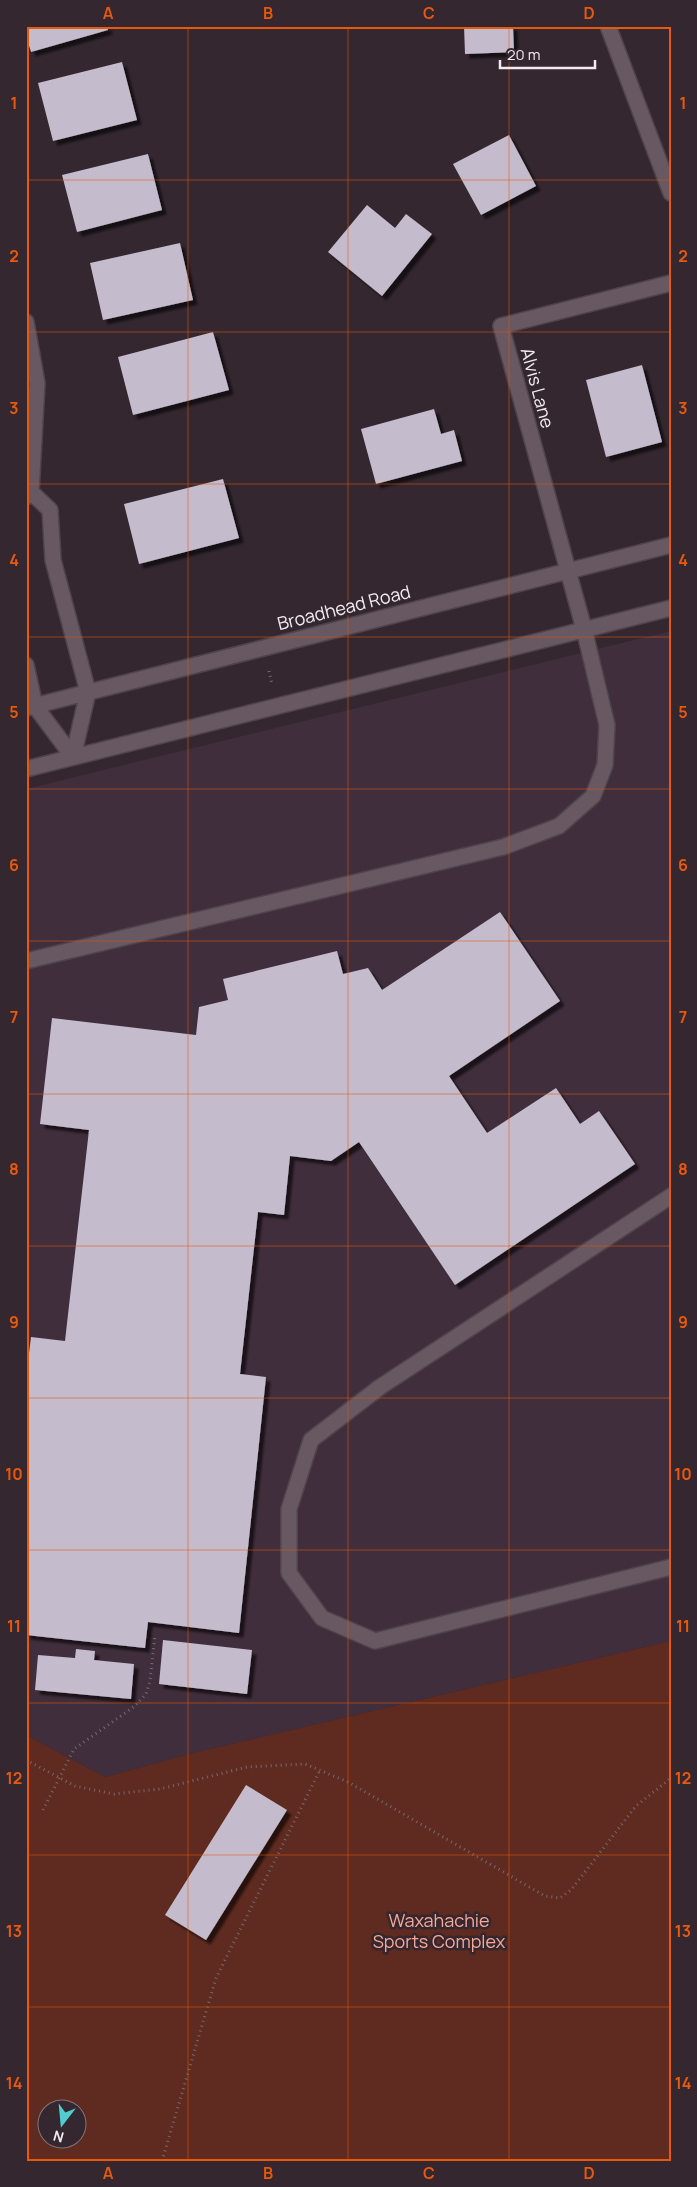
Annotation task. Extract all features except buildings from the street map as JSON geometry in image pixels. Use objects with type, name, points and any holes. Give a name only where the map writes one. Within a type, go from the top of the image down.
[{"type":"street","points":[[608,26],[671,193]]},
{"type":"street","name":"Alvis Lane","points":[[26,960],[503,847],[559,826],[593,796],[605,765],[607,725],[584,629],[501,326],[671,283]]},
{"type":"street","points":[[26,322],[37,383],[29,494],[50,510],[53,560],[88,692],[73,757]]},
{"type":"street","name":"Broadhead Road","points":[[31,707],[671,545]]},
{"type":"street","points":[[26,769],[671,608]]},
{"type":"street","points":[[26,666],[31,707],[73,757]]},
{"type":"street","points":[[671,1196],[380,1387],[311,1440],[289,1509],[289,1573],[322,1618],[375,1641],[671,1567]]},
{"type":"path","points":[[43,1810],[74,1749],[136,1706],[146,1694],[150,1681],[155,1635]]},
{"type":"path","points":[[26,1760],[75,1786],[114,1794],[160,1789],[247,1767],[305,1764],[348,1782],[545,1896],[560,1898],[572,1890],[636,1806],[671,1778]]},
{"type":"path","points":[[162,2161],[216,1978],[320,1770]]},
{"type":"shaded area","points":[[671,631],[671,1641],[193,1753],[105,1777],[26,1735],[26,789]]},
{"type":"green space","name":"Waxahachie Sports Complex","points":[[671,1641],[671,2161],[26,2161],[26,1735],[105,1777],[193,1753]]}]
